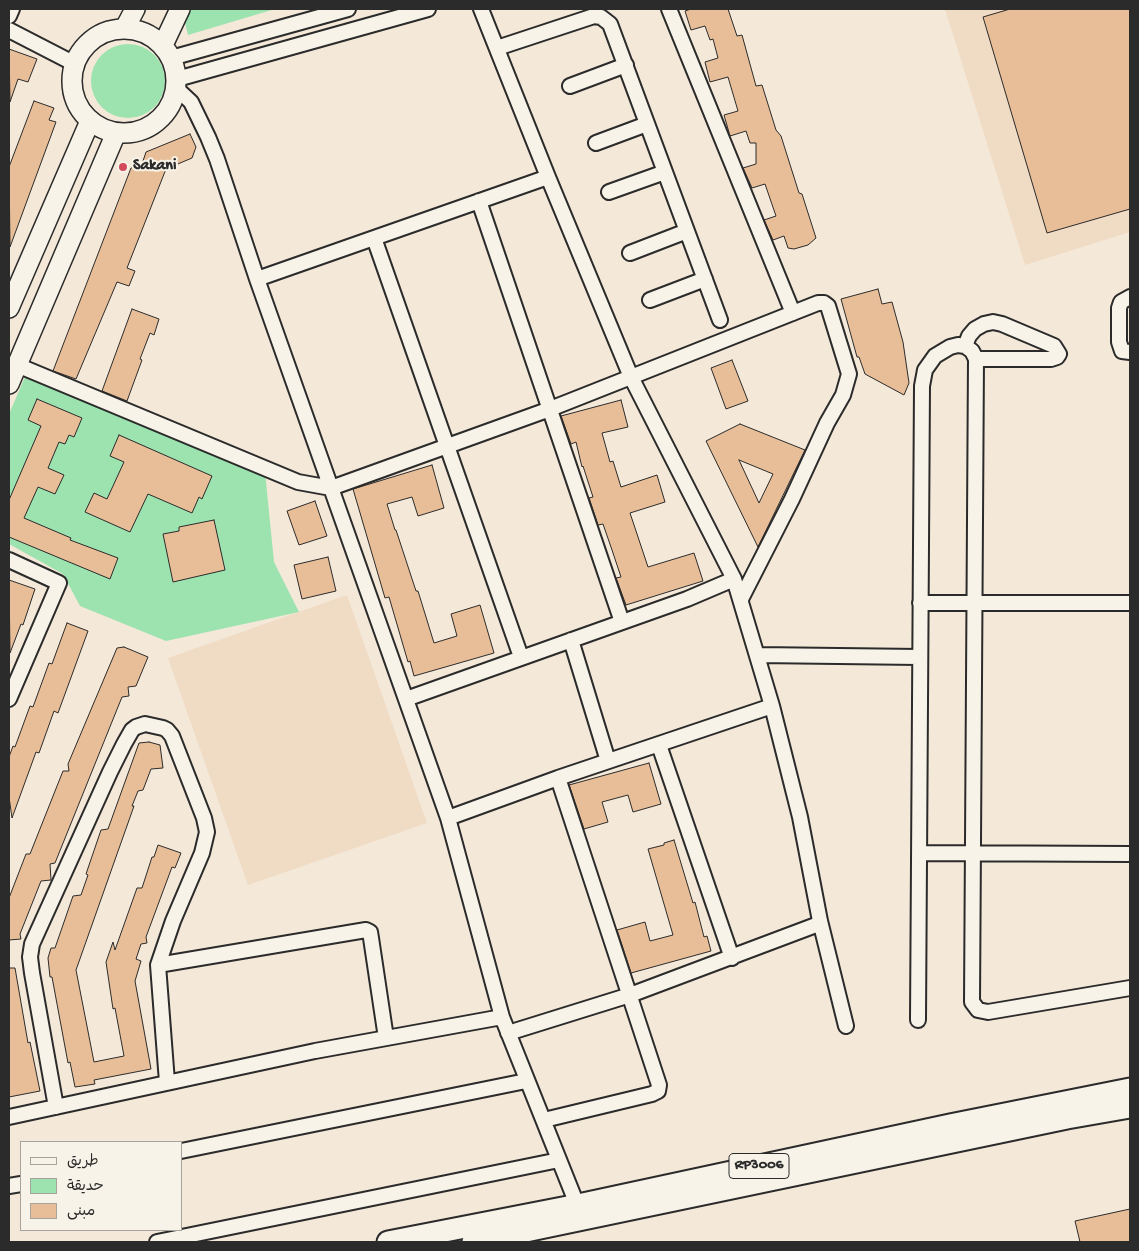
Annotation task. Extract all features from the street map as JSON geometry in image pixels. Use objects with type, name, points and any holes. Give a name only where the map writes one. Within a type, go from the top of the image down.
[{"type":"main road","name":"RP3006","points":[[473,1242],[580,1213],[959,1123],[1130,1088]]},
{"type":"main road","name":"RP3006","points":[[388,1242],[580,1213],[1130,1107]]},
{"type":"street","points":[[9,16],[12,9]]},
{"type":"street","points":[[126,28],[135,9]]},
{"type":"street","points":[[180,9],[167,51],[176,83],[191,102],[208,136],[448,818],[502,1017],[580,1213]]},
{"type":"street","points":[[167,51],[348,9]]},
{"type":"street","points":[[176,83],[428,9]]},
{"type":"street","points":[[481,9],[631,377],[734,579],[758,654],[800,817],[820,921],[846,1026]]},
{"type":"street","points":[[669,9],[792,313]]},
{"type":"street","points":[[497,48],[594,16],[598,16],[610,24],[720,320]]},
{"type":"street","points":[[167,51],[146,33],[126,28],[109,30],[94,37],[82,48],[74,63],[71,84],[74,98],[76,104],[90,121],[102,129],[116,133],[137,132],[156,123],[169,107],[176,83]]},
{"type":"street","points":[[9,30],[74,63]]},
{"type":"street","points":[[570,86],[626,65]]},
{"type":"street","points":[[9,308],[90,121]]},
{"type":"street","points":[[596,143],[647,124]]},
{"type":"street","points":[[9,384],[116,133]]},
{"type":"street","points":[[609,192],[665,172]]},
{"type":"street","points":[[258,280],[548,177]]},
{"type":"street","points":[[479,202],[622,622]]},
{"type":"street","points":[[630,253],[687,231]]},
{"type":"street","points":[[374,238],[521,657]]},
{"type":"street","points":[[650,300],[705,279]]},
{"type":"street","points":[[1130,297],[1124,299],[1119,305],[1119,342],[1122,351],[1130,352]]},
{"type":"street","points":[[17,365],[298,482],[331,488],[550,410],[792,313],[818,303],[824,303],[828,306],[850,374],[843,395],[827,423],[792,499],[741,599]]},
{"type":"street","points":[[965,346],[975,328],[993,322],[1050,344],[1057,349],[1058,354],[1058,357],[1051,359],[976,358]]},
{"type":"street","points":[[918,1020],[919,657],[923,378],[930,362],[942,351],[958,345],[965,346],[972,351],[976,358],[971,998],[978,1010],[988,1012],[1130,988]]},
{"type":"street","points":[[9,560],[59,583],[9,699]]},
{"type":"street","points":[[406,699],[687,599],[734,579]]},
{"type":"street","points":[[920,602],[1130,603]]},
{"type":"street","points":[[571,640],[608,762]]},
{"type":"street","points":[[758,654],[919,657]]},
{"type":"street","points":[[448,818],[558,778],[772,706]]},
{"type":"street","points":[[56,1107],[32,973],[30,957],[32,944],[124,744],[132,730],[145,724],[167,730],[172,736],[202,811],[207,832],[202,853],[173,921],[158,965],[167,1082]]},
{"type":"street","points":[[659,745],[732,958]]},
{"type":"street","points":[[544,1120],[652,1094],[658,1090],[630,996],[558,778]]},
{"type":"street","points":[[919,853],[1130,854]]},
{"type":"street","points":[[508,1033],[630,996],[816,925],[820,921]]},
{"type":"street","points":[[158,965],[366,930],[370,932],[372,938],[386,1038]]},
{"type":"street","points":[[9,1117],[167,1082],[502,1017]]},
{"type":"street","points":[[182,1152],[526,1081]]},
{"type":"street","points":[[157,1242],[559,1160]]},
{"type":"shaded area","points":[[945,9],[1130,9],[1130,232],[1025,265]]},
{"type":"shaded area","points":[[347,595],[427,823],[248,885],[168,658]]},
{"type":"green space","points":[[191,9],[275,9],[188,35],[185,23]]},
{"type":"green space","points":[[128,44],[149,50],[159,60],[165,81],[159,102],[149,112],[128,118],[107,112],[97,102],[91,81],[97,60],[107,50]]},
{"type":"green space","points":[[28,370],[265,472],[274,562],[299,612],[166,641],[80,606],[63,574],[9,544],[9,414]]},
{"type":"building","points":[[691,9],[728,9],[737,36],[742,35],[756,86],[762,85],[776,130],[781,136],[816,238],[808,245],[794,249],[788,248],[784,236],[773,240],[764,220],[776,216],[765,184],[752,188],[743,168],[756,164],[756,143],[750,143],[746,131],[730,136],[724,115],[738,111],[728,77],[710,82],[705,62],[718,58],[713,39],[710,40],[705,26],[691,30],[685,11]]},
{"type":"building","points":[[1010,9],[1130,9],[1130,209],[1047,233],[983,17]]},
{"type":"building","points":[[9,49],[37,59],[28,82],[18,79],[10,102]]},
{"type":"building","points":[[34,101],[54,108],[49,120],[56,122],[10,247],[9,167]]},
{"type":"building","points":[[190,134],[196,147],[192,158],[166,169],[127,268],[135,271],[129,286],[117,282],[76,379],[53,371],[131,168],[142,164],[146,152]]},
{"type":"building","points":[[878,289],[882,304],[892,302],[903,342],[909,383],[904,395],[865,374],[859,357],[857,357],[841,299]]},
{"type":"building","points":[[132,309],[159,319],[154,335],[150,333],[127,401],[102,391]]},
{"type":"building","points":[[732,360],[748,401],[726,409],[711,368]]},
{"type":"building","points":[[37,399],[82,418],[74,437],[69,435],[65,444],[59,442],[48,468],[64,475],[55,494],[38,487],[24,518],[71,538],[70,540],[118,558],[110,579],[9,537],[9,500],[41,426],[28,420]]},
{"type":"building","points":[[621,400],[628,427],[602,433],[610,462],[613,461],[621,487],[657,475],[665,502],[630,513],[648,567],[694,553],[703,581],[626,605],[616,578],[621,577],[612,550],[603,524],[598,525],[589,498],[593,497],[582,467],[576,442],[571,444],[561,416]]},
{"type":"building","points":[[740,424],[805,450],[758,547],[706,441]],"holes":[[[739,460],[773,474],[759,503]]]},
{"type":"building","points":[[119,435],[212,476],[202,499],[199,497],[192,513],[148,494],[130,532],[85,512],[94,493],[107,499],[124,462],[110,456]]},
{"type":"building","points":[[432,465],[444,508],[418,516],[412,497],[387,504],[395,530],[416,591],[418,591],[434,643],[457,636],[451,614],[480,605],[494,653],[414,676],[389,597],[385,598],[353,489]]},
{"type":"building","points":[[315,501],[327,536],[299,545],[287,511]]},
{"type":"building","points":[[214,520],[225,570],[173,582],[163,534],[179,531],[179,527]]},
{"type":"building","points":[[328,557],[336,591],[302,599],[294,565]]},
{"type":"building","points":[[9,580],[35,589],[23,625],[21,624],[10,653]]},
{"type":"building","points":[[67,623],[88,631],[58,713],[54,711],[39,753],[36,752],[12,818],[9,797],[9,757],[13,746],[15,747],[30,706],[33,707],[49,663],[52,664]]},
{"type":"building","points":[[124,647],[148,657],[136,686],[128,687],[129,696],[122,697],[55,863],[50,864],[51,880],[41,881],[20,934],[21,939],[9,940],[9,898],[26,854],[30,854],[63,771],[69,771],[68,764],[117,648]]},
{"type":"building","points":[[149,742],[160,745],[163,768],[151,769],[143,790],[138,791],[76,970],[94,1062],[124,1056],[115,1008],[113,1009],[106,962],[113,942],[115,950],[137,888],[142,888],[158,845],[181,853],[175,868],[172,867],[146,937],[147,943],[141,944],[136,959],[141,961],[135,981],[151,1069],[94,1080],[95,1084],[75,1087],[70,1062],[68,1063],[52,977],[50,977],[48,958],[51,948],[55,948],[73,896],[81,895],[101,830],[108,829],[139,743]]},
{"type":"building","points":[[649,763],[661,804],[633,812],[628,795],[602,802],[608,822],[584,829],[569,785]]},
{"type":"building","points":[[674,840],[693,903],[695,902],[704,937],[707,936],[711,951],[631,973],[617,930],[645,922],[650,941],[673,935],[648,849]]},
{"type":"building","points":[[9,968],[15,968],[28,1043],[30,1042],[40,1091],[9,1097]]},
{"type":"building","points":[[1130,1209],[1130,1242],[1080,1242],[1075,1221]]},
{"type":"place","name":"Sakani","points":[[123,167]]}]
